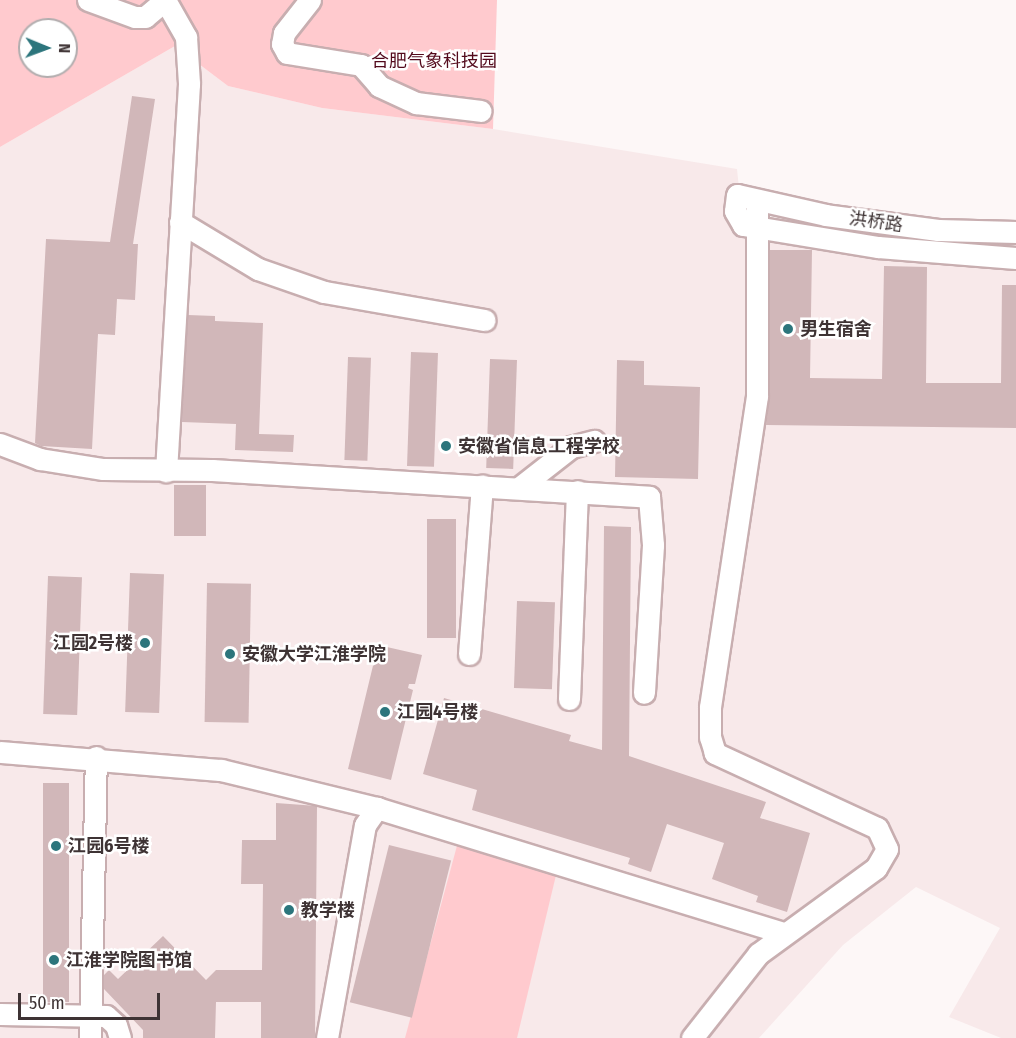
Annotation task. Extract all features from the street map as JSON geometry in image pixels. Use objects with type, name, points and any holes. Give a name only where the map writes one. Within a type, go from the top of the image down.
[{"type":"street","points":[[88,0],[135,17],[145,17],[165,0],[186,37],[189,84],[165,471]]},
{"type":"street","points":[[310,0],[284,33],[282,44],[287,53],[361,65],[379,86],[416,103],[481,111]]},
{"type":"street","name":"洪桥路","points":[[1016,232],[938,230],[826,215],[747,197],[750,226],[878,247],[1016,258]]},
{"type":"street","points":[[180,222],[258,269],[324,292],[485,320]]},
{"type":"street","points":[[692,1038],[733,981],[783,933],[876,868],[887,849],[878,828],[715,753],[710,736],[710,707],[757,396],[750,226]]},
{"type":"street","points":[[520,487],[571,447],[594,441]]},
{"type":"street","points":[[0,444],[50,461],[103,469],[577,490],[649,498],[652,545],[644,693]]},
{"type":"street","points":[[469,654],[482,485]]},
{"type":"street","points":[[569,699],[577,490]]},
{"type":"street","points":[[0,752],[96,757],[221,770],[377,808],[783,933]]},
{"type":"street","points":[[90,1038],[96,757]]},
{"type":"street","points":[[327,1038],[365,825],[377,808]]},
{"type":"street","points":[[0,1014],[106,1016],[116,1025],[120,1038]]},
{"type":"shaded area","points":[[175,46],[228,86],[322,108],[493,129],[737,169],[743,225],[1016,258],[1016,1038],[1001,1038],[949,1017],[1000,928],[916,887],[843,945],[759,1038],[0,1038],[0,147]]},
{"type":"green space","name":"合肥气象科技园","points":[[0,0],[497,0],[493,129],[322,108],[228,86],[175,46],[0,147]]},
{"type":"green space","points":[[458,842],[557,871],[517,1038],[405,1038]]},
{"type":"building","points":[[132,96],[155,99],[133,244],[138,244],[135,300],[117,299],[115,335],[98,334],[92,449],[41,446],[35,443],[46,239],[110,242]]},
{"type":"building","name":"男生宿舍","points":[[770,250],[812,250],[810,378],[882,379],[884,266],[927,267],[926,383],[1001,383],[1002,285],[1016,285],[1016,428],[766,425],[770,396]]},
{"type":"building","points":[[188,315],[215,316],[215,321],[263,323],[259,434],[294,435],[293,452],[235,450],[236,424],[182,422]]},
{"type":"building","points":[[411,352],[438,353],[434,467],[407,466]]},
{"type":"building","points":[[348,357],[371,358],[367,461],[344,460]]},
{"type":"building","points":[[490,359],[517,360],[513,469],[486,468]]},
{"type":"building","points":[[617,360],[644,361],[644,385],[700,387],[698,479],[615,477]]},
{"type":"building","points":[[174,485],[206,485],[206,536],[174,536]]},
{"type":"building","points":[[427,519],[456,519],[456,638],[427,638]]},
{"type":"building","points":[[604,526],[631,527],[629,756],[766,802],[760,818],[810,833],[787,912],[756,902],[758,896],[712,879],[724,843],[667,824],[651,872],[628,864],[630,858],[472,810],[477,790],[423,774],[444,698],[571,735],[569,741],[602,750]]},
{"type":"building","name":"江园2号楼","points":[[130,573],[164,574],[159,713],[125,712]]},
{"type":"building","points":[[48,576],[82,577],[77,715],[43,714]]},
{"type":"building","points":[[207,583],[251,584],[249,723],[205,722]]},
{"type":"building","points":[[517,601],[555,602],[552,689],[514,688]]},
{"type":"building","name":"江园4号楼","points":[[378,645],[422,655],[415,684],[409,684],[408,688],[413,690],[391,780],[348,769]]},
{"type":"building","points":[[43,783],[69,783],[69,1002],[43,1002]]},
{"type":"building","name":"教学楼","points":[[276,803],[317,806],[315,1038],[261,1038],[261,1002],[216,1002],[215,1038],[143,1038],[143,1030],[104,989],[104,975],[109,970],[118,979],[163,936],[206,980],[216,970],[262,970],[263,884],[241,884],[242,840],[276,840]]},
{"type":"building","points":[[389,845],[451,860],[412,1018],[350,1002]]},
{"type":"place","name":"男生宿舍","points":[[788,329]]},
{"type":"place","name":"安徽省信息工程学校","points":[[446,446]]},
{"type":"place","name":"江园2号楼","points":[[145,643]]},
{"type":"place","name":"安徽大学江淮学院","points":[[230,654]]},
{"type":"place","name":"江园4号楼","points":[[385,712]]},
{"type":"place","name":"江园6号楼","points":[[56,846]]},
{"type":"place","name":"教学楼","points":[[289,910]]},
{"type":"place","name":"江淮学院图书馆","points":[[54,960]]}]
